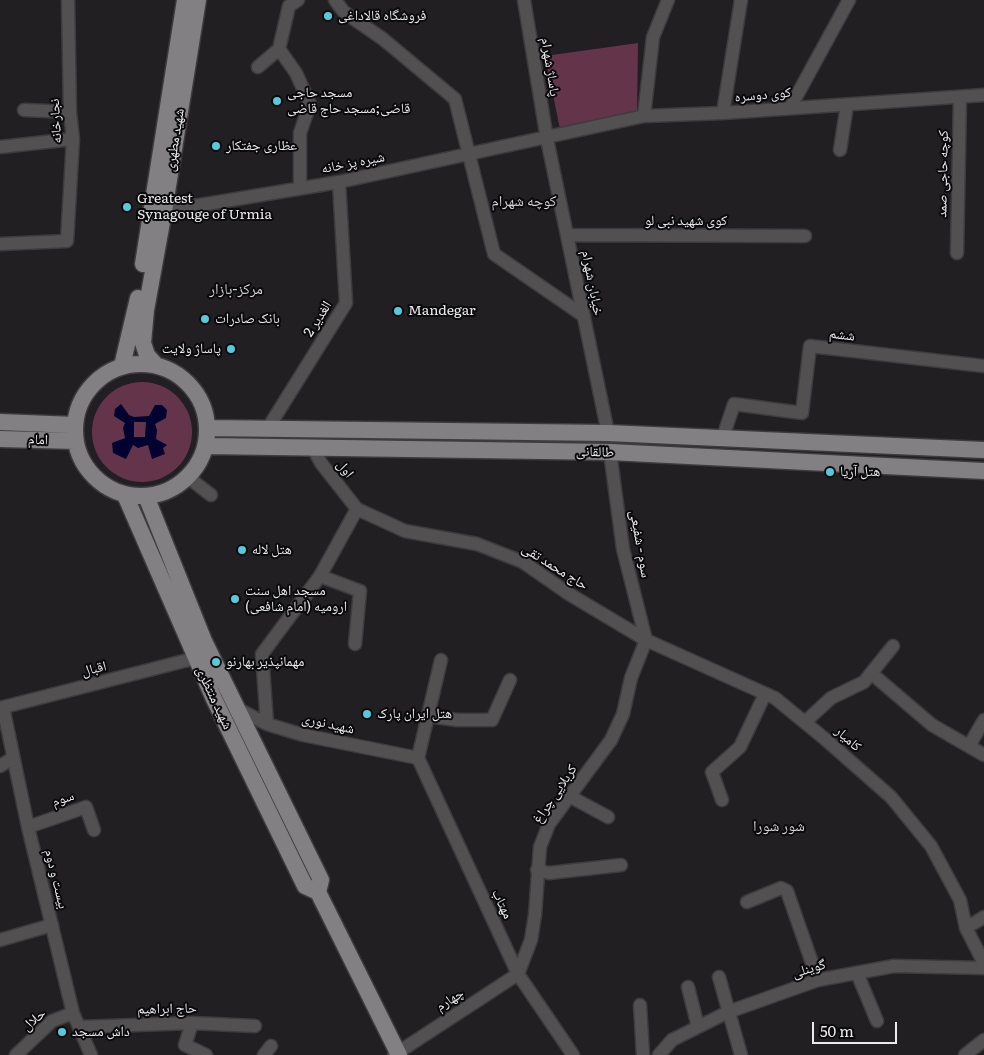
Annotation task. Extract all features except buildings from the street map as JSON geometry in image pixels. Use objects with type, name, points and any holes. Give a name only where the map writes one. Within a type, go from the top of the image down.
[{"type":"main road","name":"شهید مطهری","points":[[122,366],[137,303],[150,185],[185,0]]},
{"type":"main road","name":"شهید مطهری","points":[[156,365],[147,355],[143,343],[146,310],[198,0]]},
{"type":"main road","points":[[156,365],[173,371],[187,382],[198,395],[205,411],[208,428],[206,446],[189,478],[165,493],[146,496],[125,495],[112,490],[92,475],[84,465],[75,433],[78,409],[84,395],[94,382],[107,373],[122,366],[156,365]]},
{"type":"main road","name":"امام","points":[[0,422],[75,433]]},
{"type":"main road","name":"طالقانی","points":[[208,428],[608,433],[722,440],[984,450]]},
{"type":"main road","name":"امام","points":[[0,439],[75,433]]},
{"type":"main road","points":[[608,433],[610,452]]},
{"type":"main road","name":"طالقانی","points":[[206,446],[312,446],[610,452],[984,471]]},
{"type":"main road","name":"شهید منتظری","points":[[125,495],[196,658],[220,694],[236,708],[320,880],[318,892],[397,1054]]},
{"type":"main road","name":"شهید منتظری","points":[[146,496],[204,641],[220,694],[306,886],[318,892]]},
{"type":"street","name":"نجارخانه","points":[[0,244],[67,241],[73,138],[70,112],[68,0]]},
{"type":"street","points":[[258,67],[279,49],[289,6],[298,0]]},
{"type":"street","points":[[335,0],[344,12],[383,39],[455,99],[494,254],[584,316]]},
{"type":"street","name":"پاساژ شهرام","points":[[524,0],[547,139]]},
{"type":"street","points":[[644,116],[653,37],[668,0]]},
{"type":"street","points":[[723,114],[741,0]]},
{"type":"street","points":[[790,108],[849,0]]},
{"type":"street","points":[[279,49],[296,73],[310,104],[300,133],[300,188]]},
{"type":"street","name":"کوی دوسره","points":[[547,139],[644,116],[723,114],[984,95]]},
{"type":"street","name":"کوچه حاجی صمد","points":[[957,253],[960,97]]},
{"type":"street","points":[[840,150],[847,105]]},
{"type":"street","points":[[24,110],[70,112]]},
{"type":"street","points":[[0,147],[73,138]]},
{"type":"street","name":"شیره پز خانه","points":[[164,211],[339,182],[547,139]]},
{"type":"street","name":"خیابان شهرام","points":[[547,139],[608,433]]},
{"type":"street","name":"2 الغدیر","points":[[268,428],[346,303],[339,182]]},
{"type":"street","name":"کوی شهید نبی لو","points":[[567,235],[805,236]]},
{"type":"street","name":"ششم","points":[[722,440],[734,404],[802,413],[810,346],[984,366]]},
{"type":"street","name":"اول","points":[[312,446],[321,462],[357,509]]},
{"type":"street","name":"سوم - شفیعی","points":[[610,452],[624,549],[646,640]]},
{"type":"street","points":[[189,478],[210,495]]},
{"type":"street","points":[[267,724],[262,654],[320,576],[357,509]]},
{"type":"street","name":"حاج محمد تقی","points":[[357,509],[405,531],[476,544],[523,562],[569,594],[646,640]]},
{"type":"street","points":[[320,576],[360,591],[355,644]]},
{"type":"street","name":"کامیار","points":[[646,640],[775,698],[891,797],[931,846],[960,900],[966,928],[984,963]]},
{"type":"street","name":"کربلایی چراغ","points":[[518,974],[531,940],[535,915],[540,847],[549,824],[611,740],[623,714],[631,678],[646,640]]},
{"type":"street","points":[[805,722],[831,698],[864,682],[893,646]]},
{"type":"street","name":"اقبال","points":[[2,707],[196,658]]},
{"type":"street","points":[[418,758],[441,660]]},
{"type":"street","points":[[871,673],[932,725],[984,756]]},
{"type":"street","points":[[428,716],[457,720],[492,720],[510,680]]},
{"type":"street","points":[[722,800],[712,772],[740,747],[765,694]]},
{"type":"street","name":"بیست و دوم","points":[[2,707],[28,827],[73,1013],[90,1055]]},
{"type":"street","name":"شهید نوری","points":[[236,708],[267,724],[303,735],[418,758]]},
{"type":"street","points":[[969,746],[984,720]]},
{"type":"street","points":[[0,766],[13,758]]},
{"type":"street","name":"مهتاب","points":[[418,758],[518,974],[573,1055]]},
{"type":"street","points":[[569,796],[608,817]]},
{"type":"street","name":"سوم","points":[[28,827],[86,807],[94,830]]},
{"type":"street","points":[[537,870],[549,873],[621,865]]},
{"type":"street","points":[[746,902],[781,888],[787,891],[818,980]]},
{"type":"street","points":[[966,928],[984,917]]},
{"type":"street","points":[[0,940],[52,925]]},
{"type":"street","name":"گوینلی","points":[[659,1055],[672,1040],[728,1012],[818,980],[894,966],[984,968]]},
{"type":"street","points":[[857,973],[877,1021]]},
{"type":"street","name":"چهارم","points":[[397,1054],[518,974]]},
{"type":"street","points":[[719,977],[741,1055]]},
{"type":"street","points":[[688,987],[698,1027]]},
{"type":"street","points":[[640,1005],[643,1055]]},
{"type":"street","name":"حلال","points":[[16,1055],[52,1021],[73,1013]]},
{"type":"street","points":[[192,1023],[185,1045],[206,1055]]},
{"type":"street","name":"حاج ابراهیم","points":[[80,1027],[192,1023],[255,1026]]},
{"type":"street","points":[[965,1055],[984,1040]]},
{"type":"shaded area","points":[[638,43],[637,114],[560,129],[545,56]]},
{"type":"shaded area","points":[[142,382],[152,383],[170,390],[184,404],[191,422],[191,442],[184,460],[170,474],[152,481],[142,482],[132,481],[114,474],[100,460],[93,442],[92,432],[93,422],[100,404],[114,390],[132,383]]},
{"type":"shaded area","points":[[121,404],[129,415],[134,417],[149,416],[155,405],[162,405],[167,410],[166,418],[155,424],[157,430],[156,439],[167,445],[163,448],[165,454],[152,459],[148,445],[138,448],[133,445],[126,459],[113,453],[112,443],[125,438],[123,428],[125,423],[114,416],[115,409]],"holes":[[[134,422],[146,422],[145,437],[134,437]]]},
{"type":"place","name":"فروشگاه قالاداغی","points":[[328,16]]},
{"type":"place","name":"مسجد حاجی قاضی;مسجد حاج قاضی","points":[[277,101]]},
{"type":"place","name":"عظاری جفتکار","points":[[216,146]]},
{"type":"place","name":"Greatest Synagouge of Urmia","points":[[127,207]]},
{"type":"place","name":"Mandegar","points":[[398,311]]},
{"type":"place","name":"بانک صادرات","points":[[205,319]]},
{"type":"place","name":"پاساژ ولایت","points":[[231,349]]},
{"type":"place","name":"هتل آریا","points":[[830,472]]},
{"type":"place","name":"هتل لاله","points":[[242,550]]},
{"type":"place","name":"مسجد اهل سنت ارومیه (امام شافعی)","points":[[235,599]]},
{"type":"place","name":"مهمانپذیر بهارنو","points":[[216,662]]},
{"type":"place","name":"هتل ایران پارک","points":[[367,714]]},
{"type":"place","name":"داش مسجد","points":[[62,1032]]},
{"type":"district","name":"کوچه شهرام","points":[[524,202]]},
{"type":"district","name":"مرکز-بازار","points":[[236,290]]},
{"type":"district","name":"شور شورا","points":[[779,827]]}]
